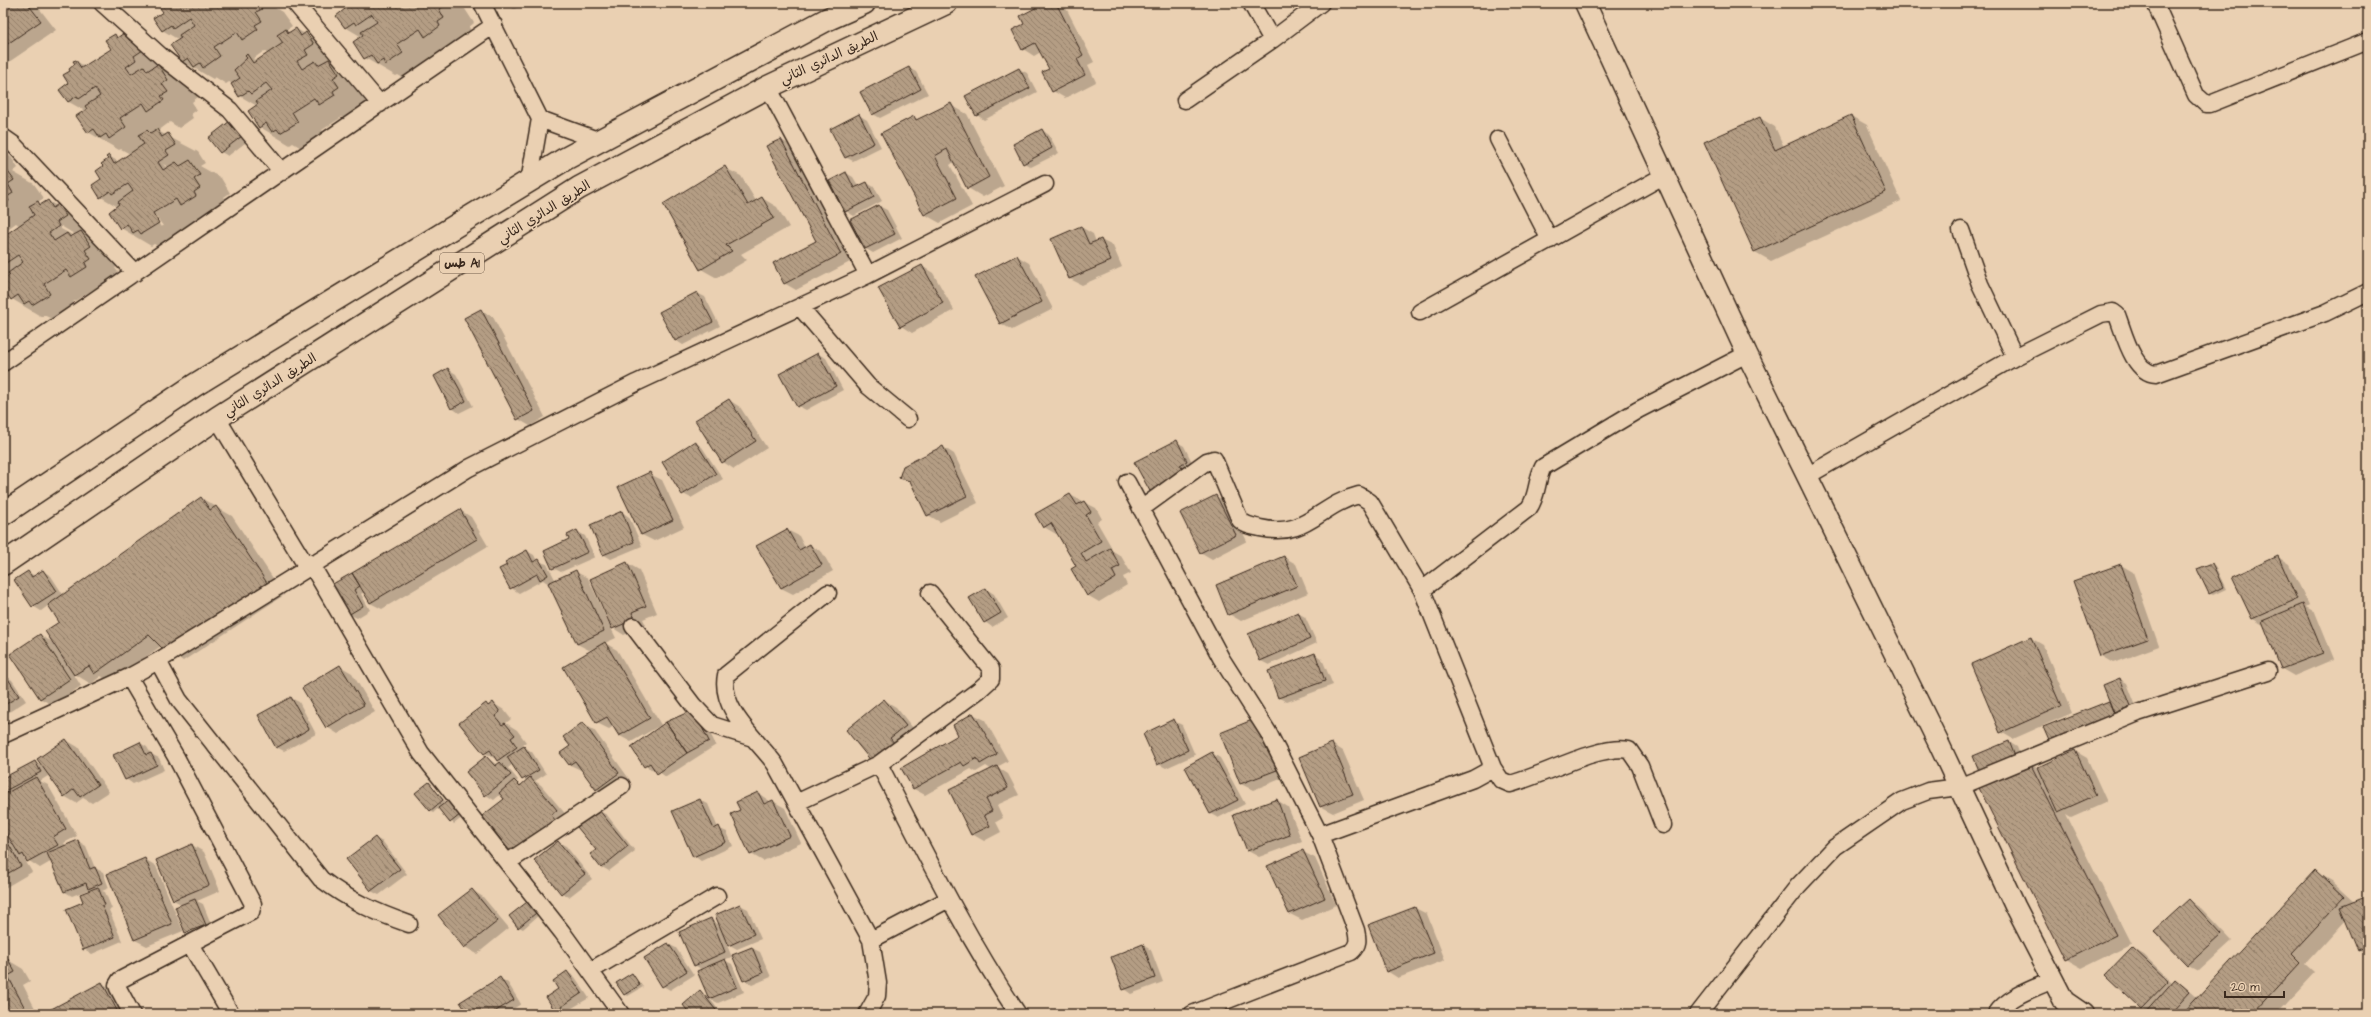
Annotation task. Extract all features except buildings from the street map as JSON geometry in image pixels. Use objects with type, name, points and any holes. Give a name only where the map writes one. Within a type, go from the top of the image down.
[{"type":"highway","name":"طس A1","points":[[3,514],[195,385],[528,182],[600,141],[828,19],[864,3]]},
{"type":"highway","name":"الطريق الدائري الثاني","points":[[3,564],[217,418],[579,188],[768,87],[946,3]]},
{"type":"street","points":[[102,3],[162,57],[230,110],[282,172]]},
{"type":"street","points":[[294,3],[380,104]]},
{"type":"street","points":[[482,3],[540,119],[528,182]]},
{"type":"street","points":[[1250,3],[1272,40]]},
{"type":"street","points":[[1185,100],[1272,40],[1321,3]]},
{"type":"street","points":[[1585,3],[1747,354],[2053,980],[2064,1001],[2083,1014]]},
{"type":"street","points":[[2155,3],[2196,94],[2206,104],[2210,104],[2368,41]]},
{"type":"street","points":[[5,358],[135,273],[494,25]]},
{"type":"street","points":[[768,87],[868,275]]},
{"type":"street","points":[[540,119],[600,141]]},
{"type":"street","points":[[3,137],[13,144],[135,273]]},
{"type":"street","points":[[1498,139],[1550,240]]},
{"type":"street","points":[[1420,312],[1665,176]]},
{"type":"street","points":[[3,735],[129,677],[158,661],[312,564],[469,468],[636,383],[868,275],[1045,184]]},
{"type":"street","points":[[1960,230],[1980,284],[2015,357]]},
{"type":"street","points":[[1807,476],[2015,357],[2101,314],[2113,312],[2117,315],[2133,354],[2143,370],[2148,374],[2156,374],[2325,313],[2368,292]]},
{"type":"street","points":[[800,307],[868,386],[908,419]]},
{"type":"street","points":[[1422,590],[1530,508],[1535,498],[1540,473],[1543,467],[1638,410],[1747,354]]},
{"type":"street","points":[[217,418],[302,559],[312,564],[421,753],[508,862],[621,1014]]},
{"type":"street","points":[[1141,509],[1207,461],[1214,459],[1240,520],[1244,524],[1277,532],[1296,528],[1337,502],[1359,495],[1370,502],[1422,590],[1493,768],[1502,780],[1510,784],[1602,752],[1622,749],[1629,750],[1640,766],[1662,825]]},
{"type":"street","points":[[1127,482],[1222,658],[1268,732],[1320,834],[1356,930],[1358,941],[1356,948],[1192,1014]]},
{"type":"street","points":[[828,593],[726,675],[724,686],[730,704],[753,738],[764,748],[775,764],[871,940],[878,983],[877,996],[867,1014]]},
{"type":"street","points":[[796,803],[878,764],[979,690],[991,679],[991,669],[930,593]]},
{"type":"street","points":[[632,626],[693,705],[712,725],[753,738]]},
{"type":"street","points":[[158,661],[179,700],[321,879],[351,900],[374,912],[409,924]]},
{"type":"street","points":[[1698,1014],[1798,886],[1835,847],[1902,801],[1928,791],[1959,787],[2138,713],[2268,671]]},
{"type":"street","points":[[129,677],[176,757],[253,901],[251,912],[120,980],[117,985],[118,988],[132,1014]]},
{"type":"street","points":[[878,764],[949,899],[997,983],[1018,1014]]},
{"type":"street","points":[[1320,834],[1473,779],[1493,768]]},
{"type":"street","points":[[508,862],[622,786]]},
{"type":"street","points":[[590,971],[717,896]]},
{"type":"street","points":[[871,940],[949,899]]},
{"type":"street","points":[[190,944],[231,1014]]},
{"type":"street","points":[[1996,1014],[1999,1009],[2027,991],[2053,980]]}]
